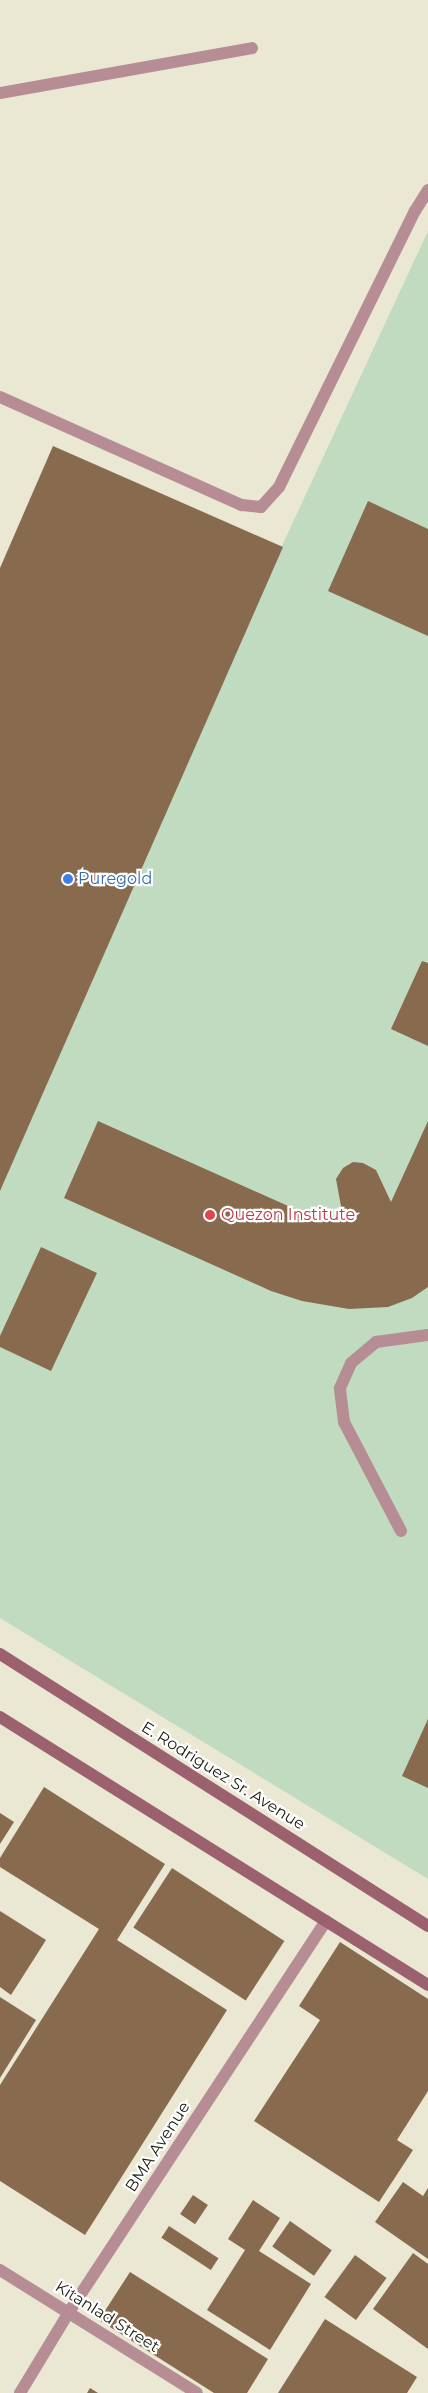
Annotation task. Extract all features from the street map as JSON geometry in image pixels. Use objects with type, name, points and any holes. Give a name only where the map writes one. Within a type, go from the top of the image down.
[{"type":"main road","name":"E. Rodriguez Sr. Avenue","points":[[0,1654],[428,1926]]},
{"type":"main road","points":[[0,1717],[428,1985]]},
{"type":"street","points":[[0,93],[252,48]]},
{"type":"street","points":[[0,397],[242,505],[261,507],[278,487],[415,211],[428,190]]},
{"type":"street","points":[[401,1531],[344,1422],[340,1388],[351,1363],[376,1342],[428,1334]]},
{"type":"street","name":"BMA Avenue","points":[[20,2393],[69,2312],[326,1921]]},
{"type":"street","name":"Kitanlad Street","points":[[0,2270],[197,2393]]},
{"type":"green space","points":[[428,231],[428,1879],[0,1618],[0,1154]]},
{"type":"building","name":"Puregold","points":[[53,446],[283,547],[0,1191],[0,568]]},
{"type":"building","points":[[368,501],[428,529],[428,636],[328,591]]},
{"type":"building","points":[[422,961],[428,963],[428,1046],[391,1029]]},
{"type":"building","name":"Quezon Institute","points":[[98,1121],[306,1214],[343,1217],[336,1179],[343,1168],[353,1162],[363,1163],[376,1170],[391,1202],[428,1121],[428,1287],[412,1298],[388,1307],[349,1309],[302,1301],[271,1291],[64,1198]]},
{"type":"building","points":[[41,1247],[97,1273],[51,1371],[0,1347],[0,1336]]},
{"type":"building","points":[[428,1719],[428,1788],[402,1776]]},
{"type":"building","points":[[44,1787],[165,1864],[117,1940],[227,2010],[85,2235],[0,2181],[0,2085],[99,1929],[0,1867],[0,1858]]},
{"type":"building","points":[[0,1813],[14,1822],[0,1844]]},
{"type":"building","points":[[172,1868],[284,1941],[246,2001],[133,1928]]},
{"type":"building","points":[[0,1911],[46,1940],[11,1995],[0,1987]]},
{"type":"building","points":[[340,1942],[428,1999],[428,2091],[397,2140],[413,2150],[379,2202],[254,2121],[320,2020],[299,2006]]},
{"type":"building","points":[[0,1997],[36,2020],[0,2078]]},
{"type":"building","points":[[403,2182],[423,2196],[428,2188],[428,2259],[375,2222]]},
{"type":"building","points":[[193,2195],[208,2205],[195,2224],[180,2214]]},
{"type":"building","points":[[253,2200],[280,2218],[259,2251],[311,2284],[270,2350],[207,2310],[245,2250],[228,2239]]},
{"type":"building","points":[[290,2221],[332,2250],[314,2276],[272,2246]]},
{"type":"building","points":[[169,2226],[218,2258],[211,2270],[161,2238]]},
{"type":"building","points":[[413,2253],[428,2264],[428,2349],[373,2309]]},
{"type":"building","points":[[355,2255],[387,2278],[356,2320],[324,2297]]},
{"type":"building","points":[[130,2272],[268,2359],[247,2393],[214,2393],[99,2320]]},
{"type":"building","points":[[325,2319],[417,2377],[407,2393],[278,2393]]},
{"type":"building","points":[[90,2388],[98,2393],[87,2393]]},
{"type":"place","name":"Puregold","points":[[68,879]]},
{"type":"place","name":"Quezon Institute","points":[[210,1215]]}]
